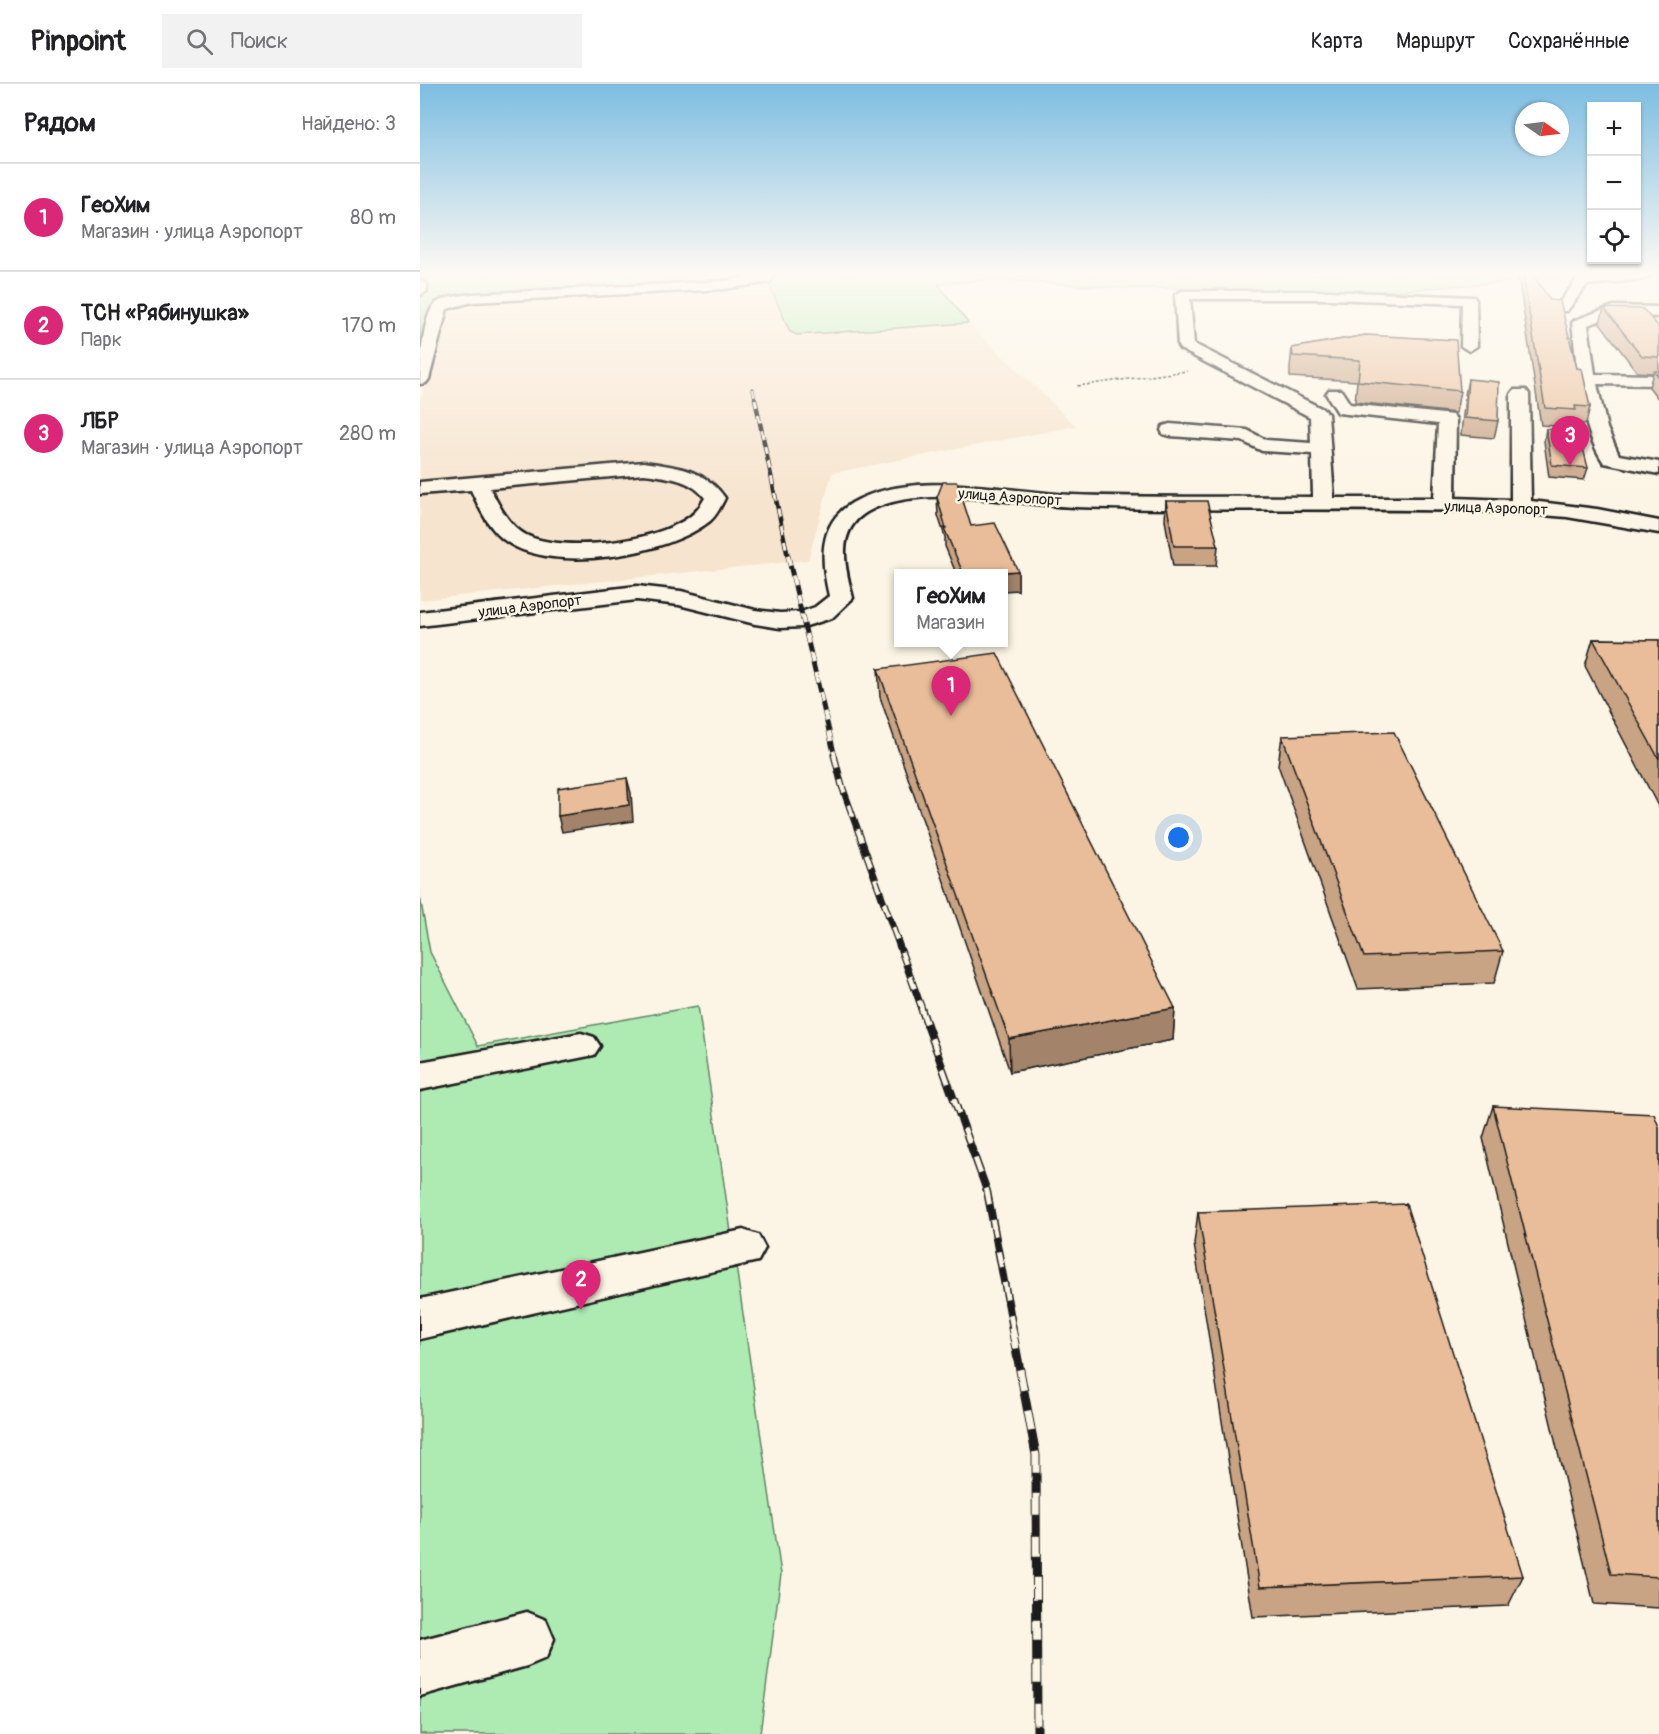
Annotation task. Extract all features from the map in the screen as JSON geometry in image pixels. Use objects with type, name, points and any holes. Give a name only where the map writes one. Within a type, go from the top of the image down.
[{"type":"street","points":[[420,379],[428,352]]},
{"type":"street","points":[[1197,352],[1319,414],[1324,504]]},
{"type":"street","points":[[1584,352],[1602,438],[1611,459],[1659,468]]},
{"type":"street","points":[[1588,379],[1659,380]]},
{"type":"street","points":[[1335,394],[1344,409],[1448,419],[1444,505]]},
{"type":"street","points":[[1520,394],[1521,508]]},
{"type":"street","points":[[1170,430],[1247,436],[1262,445],[1320,449]]},
{"type":"street","points":[[1520,431],[1544,433]]},
{"type":"street","points":[[1578,436],[1602,438]]},
{"type":"street","points":[[420,488],[644,468],[679,473],[706,486],[715,498],[704,516],[676,533],[637,544],[599,551],[559,550],[531,546],[514,537],[486,503],[478,483]]},
{"type":"street","name":"улица Аэропорт","points":[[420,619],[622,595],[660,594],[738,614],[776,619],[809,618],[825,614],[841,598],[832,547],[843,525],[859,508],[885,498],[904,494],[940,492],[1066,501],[1444,505],[1521,508],[1596,514],[1659,526]]},
{"type":"street","points":[[420,1076],[581,1046]]},
{"type":"street","points":[[420,1319],[743,1248]]},
{"type":"street","points":[[420,1668],[527,1639]]},
{"type":"path","points":[[1077,386],[1224,366]]},
{"type":"shaded area","points":[[436,352],[998,352],[1076,426],[832,473],[808,560],[420,600],[420,401]]},
{"type":"green space","points":[[420,897],[430,952],[478,1046],[698,1006],[781,1574],[760,1734],[420,1734]]},
{"type":"building","points":[[1292,352],[1457,352],[1460,391],[1358,381],[1360,360],[1293,356]]},
{"type":"building","points":[[1536,352],[1573,352],[1577,368],[1582,369],[1590,407],[1575,406],[1576,410],[1545,408]]},
{"type":"building","points":[[1639,352],[1659,352],[1659,357],[1642,356]]},
{"type":"building","points":[[1468,379],[1499,382],[1498,421],[1465,418]]},
{"type":"building","points":[[1546,429],[1579,432],[1588,468],[1552,465]]},
{"type":"building","points":[[943,482],[957,482],[971,526],[995,523],[1018,571],[961,569],[944,528],[946,528],[937,497]]},
{"type":"building","points":[[1166,501],[1207,501],[1218,546],[1174,546]]},
{"type":"building","points":[[1593,639],[1659,640],[1659,759]]},
{"type":"building","points":[[997,653],[1175,1008],[1009,1039],[878,669]]},
{"type":"building","points":[[1394,732],[1503,951],[1364,957],[1282,736]]},
{"type":"building","points":[[627,778],[629,805],[558,816],[558,788]]},
{"type":"building","points":[[1493,1106],[1654,1114],[1659,1127],[1659,1577],[1611,1574]]},
{"type":"building","points":[[1406,1204],[1523,1576],[1260,1587],[1198,1212]]},
{"type":"railway","points":[[753,389],[755,400]]},
{"type":"railway","points":[[755,399],[788,557]]},
{"type":"railway","points":[[788,556],[835,757]]},
{"type":"railway","points":[[834,755],[842,786],[922,1009]]},
{"type":"railway","points":[[921,1008],[987,1191],[1013,1329]]},
{"type":"railway","points":[[1012,1328],[1036,1455],[1037,1734]]},
{"type":"place","name":"ЛБР","points":[[1570,466]]},
{"type":"place","name":"ГеоХим","points":[[951,716]]},
{"type":"place","name":"ТСН «Рябинушка»","points":[[581,1310]]}]
